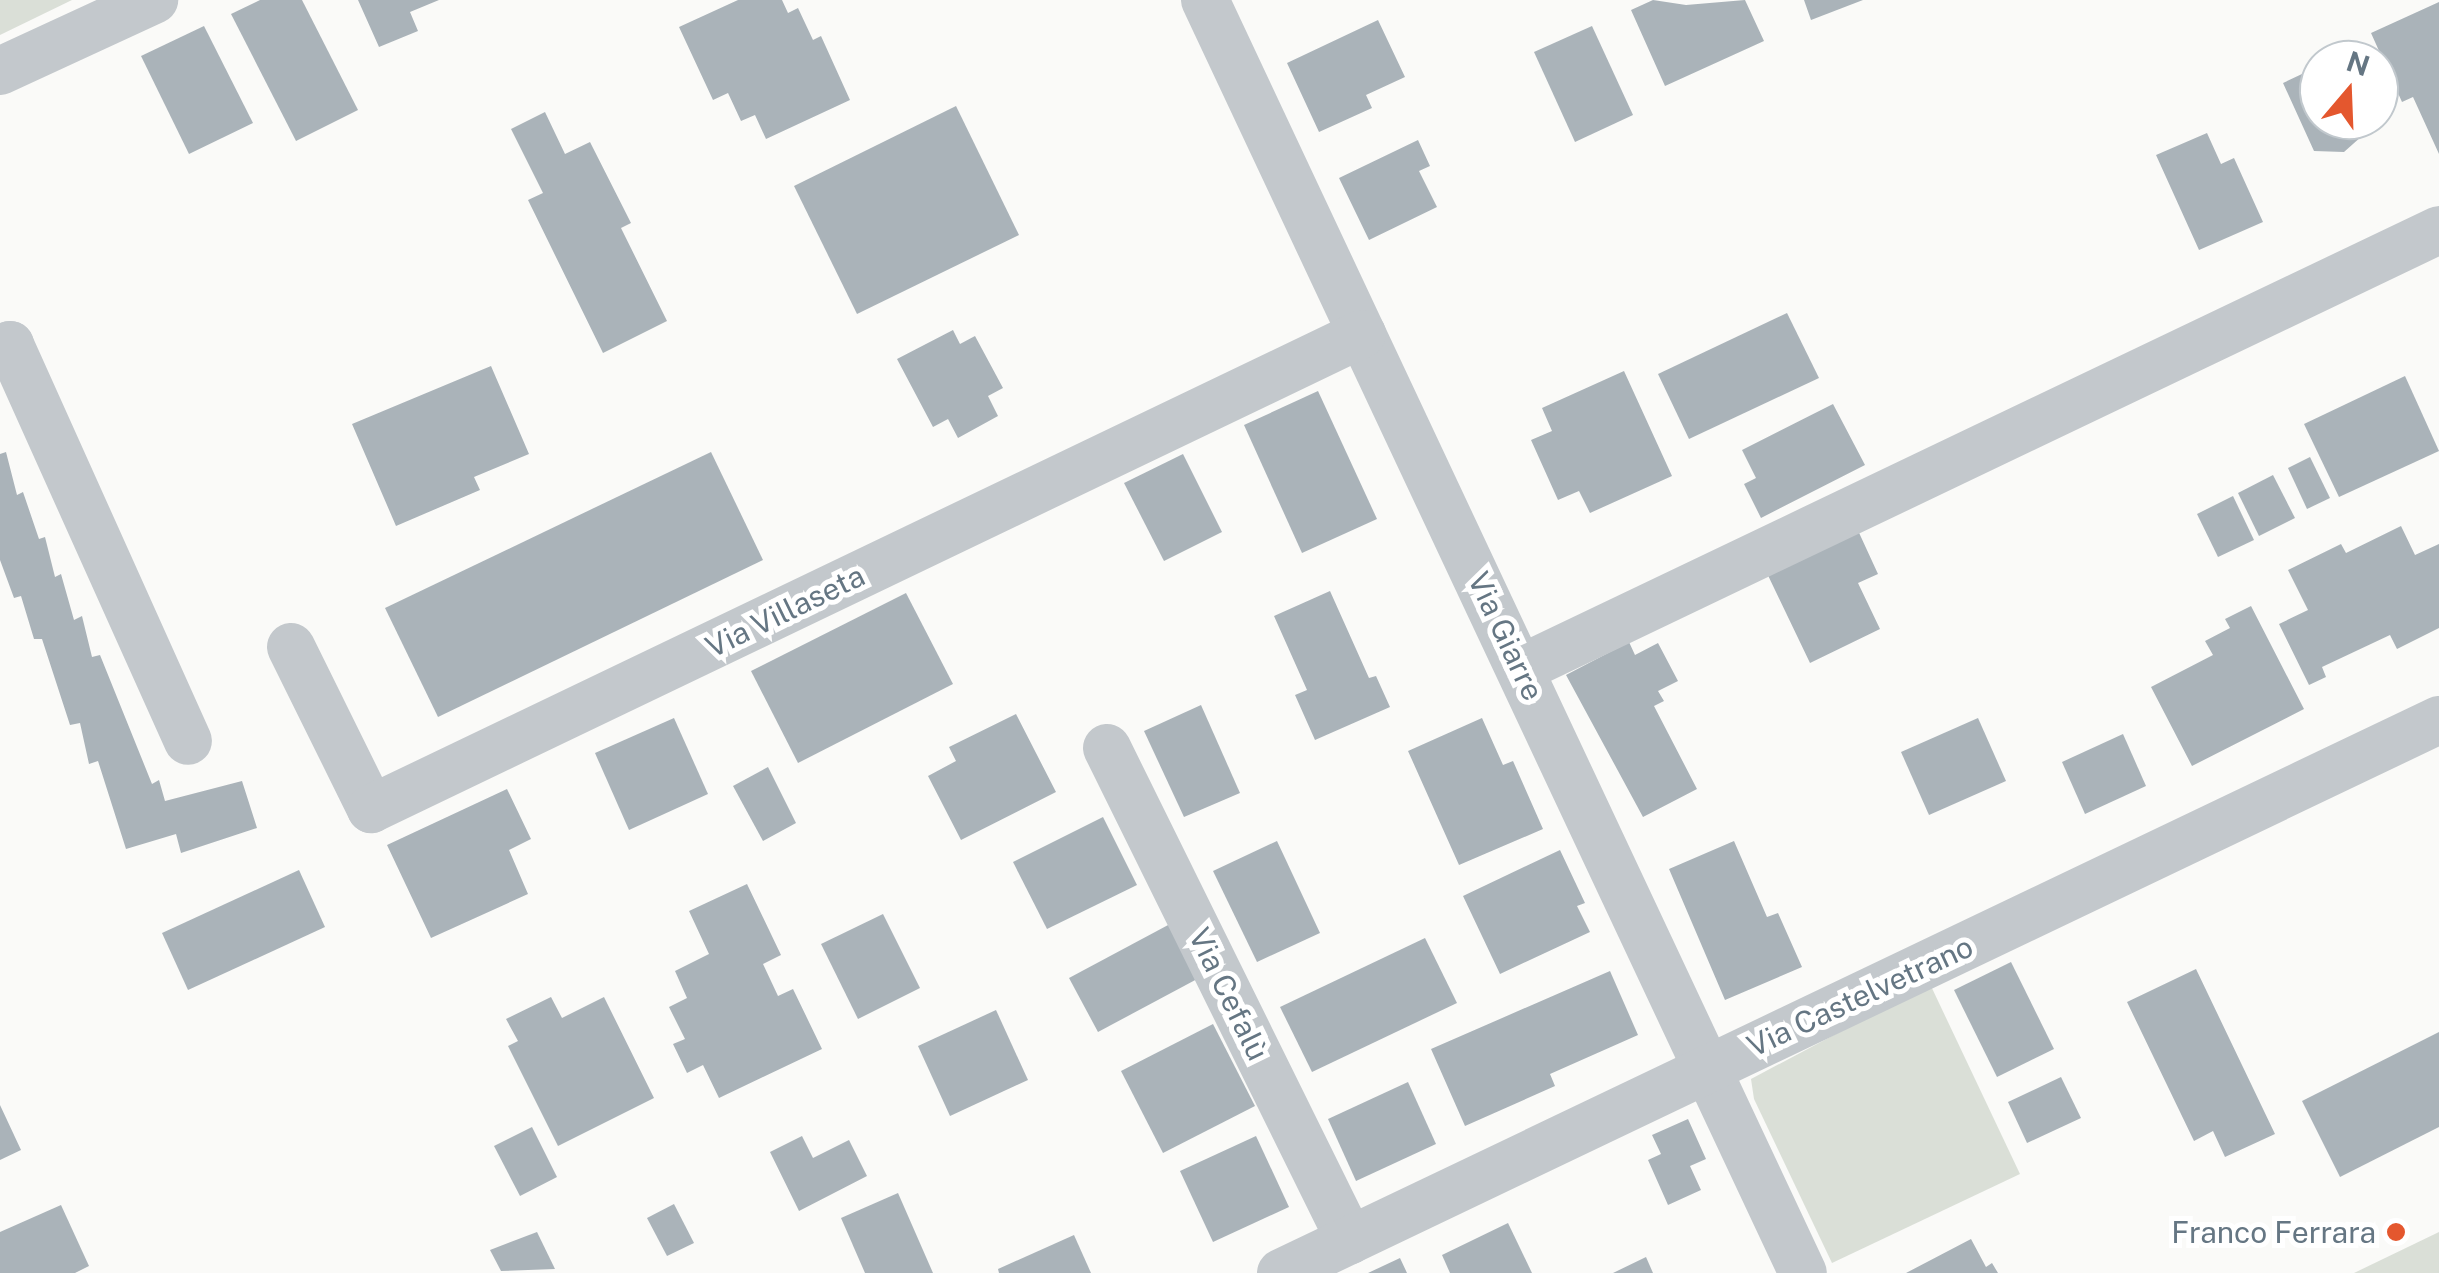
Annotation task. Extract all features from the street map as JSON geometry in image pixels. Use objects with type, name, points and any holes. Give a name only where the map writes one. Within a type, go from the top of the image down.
[{"type":"street","points":[[0,71],[154,0]]},
{"type":"street","name":"Via Giarre","points":[[1205,0],[1522,668],[1704,1070],[1803,1273]]},
{"type":"street","points":[[1522,668],[2439,230]]},
{"type":"street","name":"Via Villaseta","points":[[291,647],[371,809],[1362,334]]},
{"type":"street","points":[[0,349],[10,345],[188,740]]},
{"type":"street","name":"Via Castelvetrano","points":[[1281,1273],[2439,720]]},
{"type":"street","name":"Via Cefalù","points":[[1107,748],[1350,1240]]},
{"type":"shaded area","points":[[0,0],[72,0],[0,35]]},
{"type":"shaded area","points":[[1930,984],[2020,1174],[1832,1263],[1754,1099],[1751,1079]]},
{"type":"shaded area","points":[[2439,1232],[2439,1273],[2354,1273]]},
{"type":"building","points":[[260,0],[302,0],[358,110],[296,141],[231,14]]},
{"type":"building","points":[[358,0],[439,0],[410,12],[418,31],[379,47]]},
{"type":"building","points":[[738,0],[782,0],[788,13],[798,8],[813,40],[821,36],[850,100],[766,139],[755,115],[741,121],[728,93],[713,100],[679,27]]},
{"type":"building","points":[[1653,0],[1686,5],[1745,0],[1764,41],[1665,86],[1631,10]]},
{"type":"building","points":[[1804,0],[1863,0],[1811,20]]},
{"type":"building","points":[[2439,2],[2439,154],[2413,97],[2402,102],[2399,95],[2399,40],[2374,40],[2371,33]]},
{"type":"building","points":[[1378,20],[1405,77],[1366,95],[1372,108],[1319,132],[1287,63]]},
{"type":"building","points":[[204,26],[253,123],[189,154],[141,56]]},
{"type":"building","points":[[1592,26],[1633,115],[1575,142],[1534,52]]},
{"type":"building","points":[[2299,75],[2299,118],[2283,83]]},
{"type":"building","points":[[956,106],[1019,235],[857,314],[794,186]]},
{"type":"building","points":[[545,112],[565,154],[590,142],[631,223],[621,228],[667,321],[603,353],[528,200],[543,193],[511,129]]},
{"type":"building","points":[[2207,133],[2221,164],[2234,158],[2263,222],[2199,250],[2156,155]]},
{"type":"building","points":[[1418,140],[1430,166],[1419,171],[1437,207],[1369,240],[1339,178]]},
{"type":"building","points":[[2309,140],[2358,140],[2344,152],[2314,151]]},
{"type":"building","points":[[1787,313],[1819,378],[1689,439],[1658,374]]},
{"type":"building","points":[[953,330],[960,344],[975,336],[1003,388],[988,396],[998,416],[958,438],[948,419],[933,427],[897,359]]},
{"type":"building","points":[[491,366],[529,454],[474,477],[480,490],[396,526],[352,424]]},
{"type":"building","points":[[1624,371],[1672,476],[1590,513],[1579,491],[1558,500],[1531,440],[1552,431],[1542,408]]},
{"type":"building","points":[[2405,376],[2439,451],[2339,497],[2304,424]]},
{"type":"building","points":[[1318,391],[1377,519],[1302,553],[1244,425]]},
{"type":"building","points":[[1833,404],[1865,465],[1761,518],[1744,484],[1756,478],[1742,450]]},
{"type":"building","points":[[6,452],[17,495],[23,492],[39,539],[45,537],[55,577],[61,574],[74,620],[82,616],[92,657],[100,655],[152,784],[159,780],[165,801],[242,781],[257,828],[181,853],[176,834],[126,849],[98,761],[89,764],[80,723],[70,725],[42,639],[34,639],[21,596],[14,598],[0,560],[0,454]]},
{"type":"building","points":[[711,452],[763,560],[438,717],[385,608]]},
{"type":"building","points":[[1183,454],[1222,532],[1164,561],[1124,483]]},
{"type":"building","points":[[2310,457],[2330,498],[2307,509],[2288,468]]},
{"type":"building","points":[[2273,475],[2295,518],[2259,536],[2238,493]]},
{"type":"building","points":[[2233,496],[2254,540],[2218,557],[2197,514]]},
{"type":"building","points":[[1855,524],[1878,574],[1858,583],[1880,629],[1810,663],[1764,567]]},
{"type":"building","points":[[2401,526],[2415,555],[2439,544],[2439,628],[2397,649],[2390,635],[2322,667],[2326,677],[2309,685],[2279,624],[2308,610],[2288,570],[2341,544],[2346,553]]},
{"type":"building","points":[[1330,591],[1369,678],[1376,676],[1390,707],[1315,740],[1295,695],[1307,690],[1274,616]]},
{"type":"building","points":[[906,593],[953,684],[798,763],[751,671]]},
{"type":"building","points":[[2251,606],[2304,709],[2192,766],[2151,687],[2213,655],[2205,641],[2230,628],[2225,619]]},
{"type":"building","points":[[1629,642],[1635,655],[1658,643],[1678,681],[1658,691],[1664,701],[1654,706],[1697,789],[1643,817],[1566,675]]},
{"type":"building","points":[[1201,705],[1240,793],[1184,817],[1144,731]]},
{"type":"building","points":[[1016,714],[1056,792],[961,840],[928,776],[956,761],[949,747]]},
{"type":"building","points":[[674,718],[708,794],[629,830],[595,753]]},
{"type":"building","points":[[1482,718],[1503,765],[1513,761],[1543,829],[1459,865],[1408,751]]},
{"type":"building","points":[[1978,718],[2006,781],[1929,815],[1901,752]]},
{"type":"building","points":[[2123,734],[2146,786],[2085,814],[2062,762]]},
{"type":"building","points":[[768,767],[796,823],[763,841],[733,786]]},
{"type":"building","points":[[507,789],[531,839],[509,850],[528,894],[431,938],[387,845]]},
{"type":"building","points":[[1103,817],[1137,885],[1047,929],[1013,862]]},
{"type":"building","points":[[1277,841],[1320,933],[1257,962],[1213,871]]},
{"type":"building","points":[[1734,841],[1767,917],[1778,913],[1802,967],[1725,1000],[1669,869]]},
{"type":"building","points":[[1560,850],[1585,903],[1577,906],[1590,932],[1500,974],[1463,896]]},
{"type":"building","points":[[299,870],[325,927],[188,990],[162,933]]},
{"type":"building","points":[[747,884],[781,955],[763,964],[778,996],[793,989],[822,1049],[719,1098],[703,1065],[687,1073],[673,1044],[685,1039],[669,1007],[687,998],[675,971],[709,954],[689,911]]},
{"type":"building","points":[[883,914],[920,988],[858,1019],[821,944]]},
{"type":"building","points":[[1170,924],[1199,978],[1098,1032],[1069,978]]},
{"type":"building","points":[[1425,938],[1457,1003],[1312,1072],[1280,1007]]},
{"type":"building","points":[[2011,962],[2054,1049],[1997,1077],[1954,990]]},
{"type":"building","points":[[2196,969],[2275,1134],[2225,1157],[2213,1131],[2194,1141],[2127,1002]]},
{"type":"building","points":[[1610,971],[1638,1035],[1550,1074],[1555,1086],[1465,1126],[1431,1049]]},
{"type":"building","points":[[551,997],[562,1018],[604,997],[654,1098],[558,1146],[508,1046],[518,1041],[506,1019]]},
{"type":"building","points":[[996,1010],[1028,1080],[950,1116],[918,1046]]},
{"type":"building","points":[[1213,1024],[1255,1106],[1163,1153],[1121,1071]]},
{"type":"building","points":[[2439,1032],[2439,1127],[2340,1177],[2302,1101]]},
{"type":"building","points":[[2061,1077],[2081,1118],[2027,1143],[2008,1102]]},
{"type":"building","points":[[1408,1082],[1436,1144],[1356,1181],[1328,1119]]},
{"type":"building","points":[[0,1105],[21,1150],[0,1160]]},
{"type":"building","points":[[1688,1119],[1706,1159],[1690,1166],[1701,1190],[1668,1205],[1648,1160],[1661,1154],[1652,1135]]},
{"type":"building","points":[[532,1127],[557,1177],[520,1196],[494,1146]]},
{"type":"building","points":[[802,1136],[813,1158],[849,1140],[867,1176],[799,1211],[770,1152]]},
{"type":"building","points":[[1256,1136],[1289,1207],[1213,1242],[1180,1171]]},
{"type":"building","points":[[898,1193],[933,1273],[865,1273],[841,1218]]},
{"type":"building","points":[[674,1204],[694,1243],[667,1256],[647,1218]]},
{"type":"building","points":[[61,1205],[89,1266],[75,1273],[0,1273],[0,1232]]},
{"type":"building","points":[[1508,1223],[1532,1273],[1450,1273],[1442,1255]]},
{"type":"building","points":[[537,1232],[555,1269],[501,1271],[490,1250]]},
{"type":"building","points":[[1074,1235],[1091,1273],[999,1273],[998,1269]]},
{"type":"building","points":[[1971,1239],[1986,1267],[1992,1263],[1998,1273],[1906,1273]]},
{"type":"building","points":[[1646,1257],[1653,1273],[1613,1273]]},
{"type":"building","points":[[1400,1258],[1407,1273],[1368,1273]]},
{"type":"place","name":"Franco Ferrara","points":[[2396,1232]]}]
